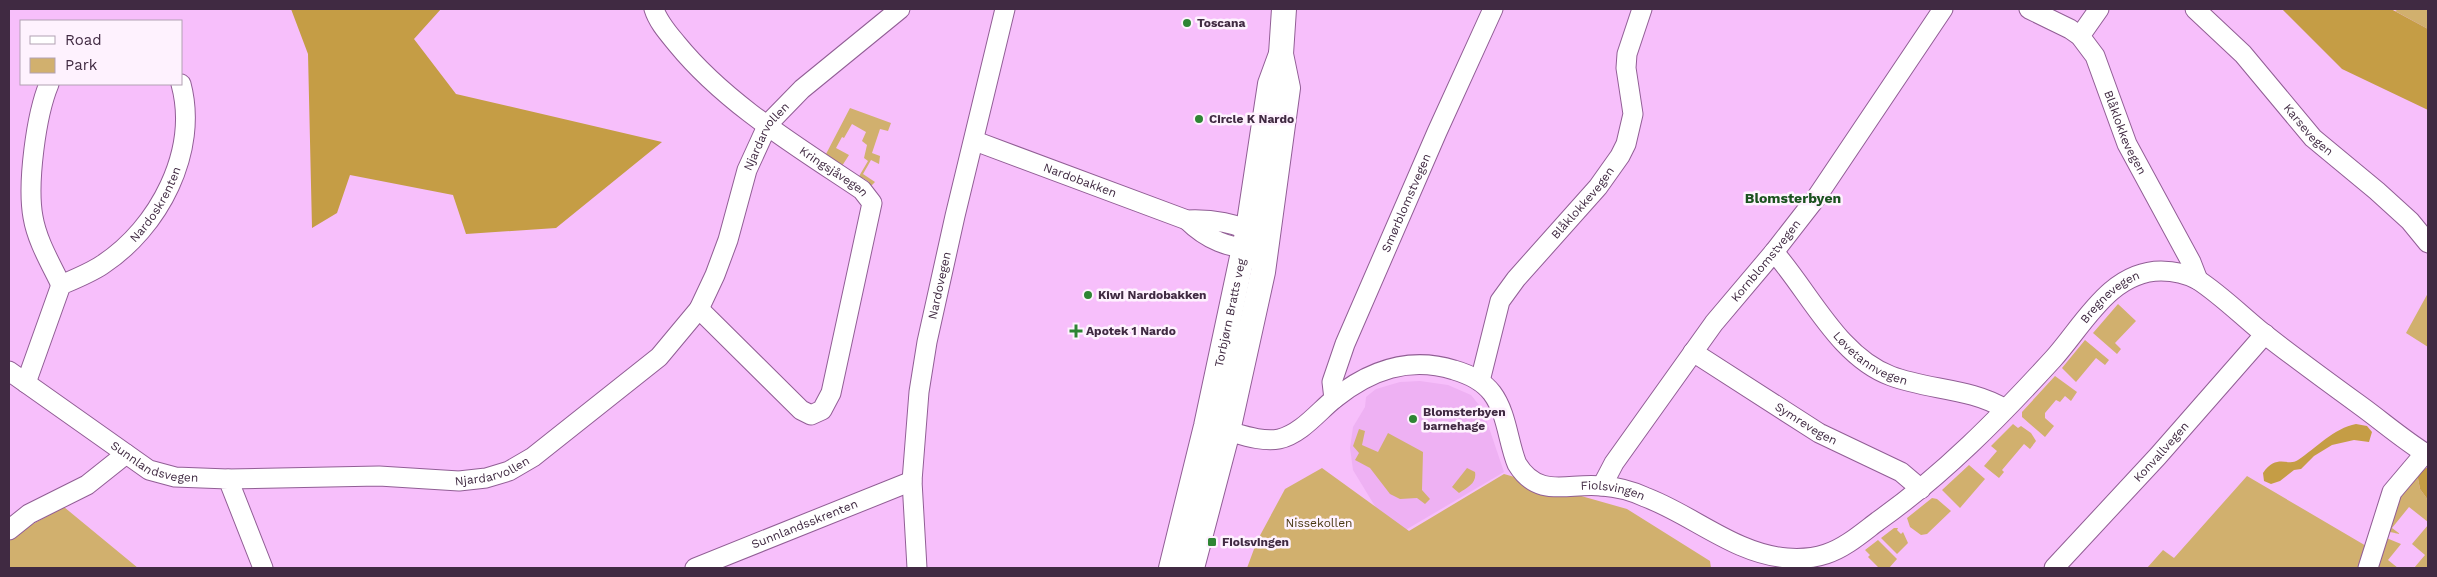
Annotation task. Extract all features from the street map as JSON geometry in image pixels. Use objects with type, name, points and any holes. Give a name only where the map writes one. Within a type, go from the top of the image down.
[{"type":"main road","name":"Torbjørn Bratts veg","points":[[1171,568],[1217,429],[1261,286],[1288,88],[1281,54],[1284,9]]},
{"type":"main road","name":"Torbjørn Bratts veg","points":[[1192,568],[1217,429],[1270,84],[1281,54]]},
{"type":"street","name":"Kringsjåvegen","points":[[654,9],[658,20],[708,77],[768,124],[862,190],[872,203],[831,393],[822,410],[811,415],[801,410],[699,309]]},
{"type":"street","name":"Njardarvollen","points":[[228,479],[379,476],[460,481],[486,478],[509,471],[540,452],[659,357],[699,309],[715,276],[728,240],[747,170],[768,124],[802,89],[900,9]]},
{"type":"street","name":"Nardovegen","points":[[917,568],[912,481],[918,392],[955,216],[975,141],[1005,9]]},
{"type":"street","name":"Smørblomstvegen","points":[[1334,399],[1332,382],[1345,344],[1437,132],[1493,9]]},
{"type":"street","name":"Blåklokkevegen","points":[[1480,381],[1500,301],[1516,279],[1598,187],[1620,156],[1626,144],[1633,114],[1626,68],[1627,54],[1642,9]]},
{"type":"street","name":"Kornblomstvegen","points":[[1602,486],[1614,463],[1692,352],[1816,198],[1942,9]]},
{"type":"street","name":"Blåklokkevegen","points":[[2029,9],[2057,22],[2080,36],[2095,56],[2128,144],[2191,262],[2198,280]]},
{"type":"street","points":[[2080,36],[2099,9]]},
{"type":"street","name":"Karsevegen","points":[[2195,9],[2244,54],[2313,138],[2410,221],[2428,243]]},
{"type":"street","points":[[26,383],[61,285],[43,249],[33,218],[32,193],[38,126],[49,85]]},
{"type":"street","name":"Nardoskrenten","points":[[61,285],[102,265],[126,245],[147,224],[165,195],[181,157],[185,132],[185,112],[181,85]]},
{"type":"street","name":"Nardobakken","points":[[975,141],[1187,220],[1205,219],[1246,239],[1267,246]]},
{"type":"street","name":"Løvetannvegen","points":[[1774,252],[1840,337],[1865,363],[1890,376],[1909,382],[1984,398],[2006,409]]},
{"type":"street","name":"Bregnevegen","points":[[1826,561],[1921,489],[1962,454],[2059,352],[2100,302],[2122,282],[2140,274],[2160,271],[2183,274],[2198,280],[2265,334],[2427,454]]},
{"type":"street","name":"Konvallvegen","points":[[2054,568],[2158,456],[2265,334]]},
{"type":"street","name":"Symrevegen","points":[[1692,352],[1819,432],[1901,472],[1921,489]]},
{"type":"street","name":"Fiolsvingen","points":[[1217,429],[1265,438],[1283,438],[1304,425],[1334,399],[1369,375],[1395,366],[1409,364],[1442,366],[1480,381],[1493,394],[1498,404],[1513,455],[1522,472],[1540,486],[1602,486],[1645,497],[1754,551],[1826,561]]},
{"type":"street","name":"Sunnlandsvegen","points":[[9,371],[149,470],[175,477],[228,479]]},
{"type":"street","points":[[9,530],[30,514],[87,485],[126,454]]},
{"type":"street","points":[[2368,568],[2392,492],[2427,454]]},
{"type":"street","points":[[228,479],[263,568]]},
{"type":"street","name":"Sunnlandsskrenten","points":[[695,568],[912,481]]},
{"type":"shaded area","points":[[291,9],[441,9],[414,39],[456,94],[662,142],[556,228],[466,234],[453,195],[350,175],[337,213],[312,228],[308,54]]},
{"type":"shaded area","points":[[2282,9],[2391,9],[2428,29],[2428,110],[2342,69]]},
{"type":"shaded area","points":[[1420,381],[1448,385],[1471,395],[1483,410],[1504,472],[1397,535],[1387,526],[1353,470],[1350,448],[1353,427],[1365,407],[1366,397],[1376,389],[1400,382]]},
{"type":"shaded area","points":[[2356,424],[2367,426],[2372,432],[2369,442],[2354,440],[2332,445],[2314,456],[2301,469],[2294,470],[2280,481],[2271,484],[2264,481],[2263,473],[2268,467],[2278,462],[2294,462],[2333,434]]},
{"type":"shaded area","points":[[2428,467],[2428,500],[2420,489],[2417,473]]},
{"type":"green space","points":[[2399,9],[2428,9],[2428,29],[2395,11]]},
{"type":"green space","points":[[850,108],[891,123],[888,131],[880,129],[872,153],[880,156],[879,164],[871,160],[863,174],[875,182],[869,188],[866,187],[869,182],[863,178],[861,181],[858,178],[868,161],[864,158],[867,145],[862,141],[866,132],[852,124],[844,138],[842,137],[836,148],[849,155],[842,166],[826,154]]},
{"type":"green space","points":[[2428,293],[2428,347],[2406,333]]},
{"type":"green space","points":[[2118,304],[2136,321],[2115,343],[2121,349],[2117,354],[2093,333]]},
{"type":"green space","points":[[2085,340],[2109,360],[2105,365],[2096,358],[2076,382],[2062,368]]},
{"type":"green space","points":[[2055,376],[2077,392],[2071,401],[2065,396],[2060,402],[2056,400],[2045,413],[2045,418],[2054,426],[2045,437],[2022,417],[2022,412]]},
{"type":"green space","points":[[2013,424],[2018,428],[2021,426],[2031,433],[2036,441],[2030,449],[2024,444],[2002,470],[2004,472],[1999,478],[1984,466],[1997,451],[1991,446]]},
{"type":"green space","points":[[1359,429],[1365,431],[1362,445],[1378,452],[1388,433],[1423,452],[1422,490],[1430,499],[1425,504],[1417,498],[1400,499],[1390,494],[1370,468],[1355,460],[1359,453],[1353,446]]},
{"type":"green space","points":[[1969,465],[1985,479],[1960,508],[1942,490]]},
{"type":"green space","name":"Nissekollen","points":[[1322,468],[1409,531],[1504,474],[1627,509],[1710,561],[1711,568],[1247,568],[1257,541],[1285,489]]},
{"type":"green space","points":[[1467,468],[1475,472],[1475,479],[1459,493],[1452,487]]},
{"type":"green space","points":[[2417,473],[2420,489],[2428,500],[2428,522],[2409,507],[2392,528],[2400,534],[2385,531],[2391,504]]},
{"type":"green space","points":[[2247,476],[2373,550],[2368,568],[2147,568],[2163,550],[2174,558]]},
{"type":"green space","points":[[1932,498],[1937,499],[1951,511],[1927,534],[1921,535],[1910,527],[1907,518]]},
{"type":"green space","points":[[64,507],[138,568],[9,567],[9,541],[31,525]]},
{"type":"green space","points":[[2428,525],[2428,568],[2414,568],[2425,555],[2412,544]]},
{"type":"green space","points":[[1894,528],[1898,528],[1897,530],[1901,534],[1903,532],[1908,543],[1897,554],[1881,538]]},
{"type":"green space","points":[[2384,537],[2401,544],[2388,560],[2398,568],[2374,568]]},
{"type":"green space","points":[[1878,540],[1897,559],[1889,568],[1879,568],[1868,557],[1870,555],[1865,550]]},
{"type":"place","name":"Toscana","points":[[1187,23]]},
{"type":"place","name":"Circle K Nardo","points":[[1199,119]]},
{"type":"place","name":"Kiwi Nardobakken","points":[[1088,295]]},
{"type":"place","name":"Apotek 1 Nardo","points":[[1076,331]]},
{"type":"place","name":"Blomsterbyen barnehage","points":[[1413,419]]},
{"type":"place","name":"Fiolsvingen","points":[[1212,542]]},
{"type":"district","name":"Blomsterbyen","points":[[1793,198]]}]
